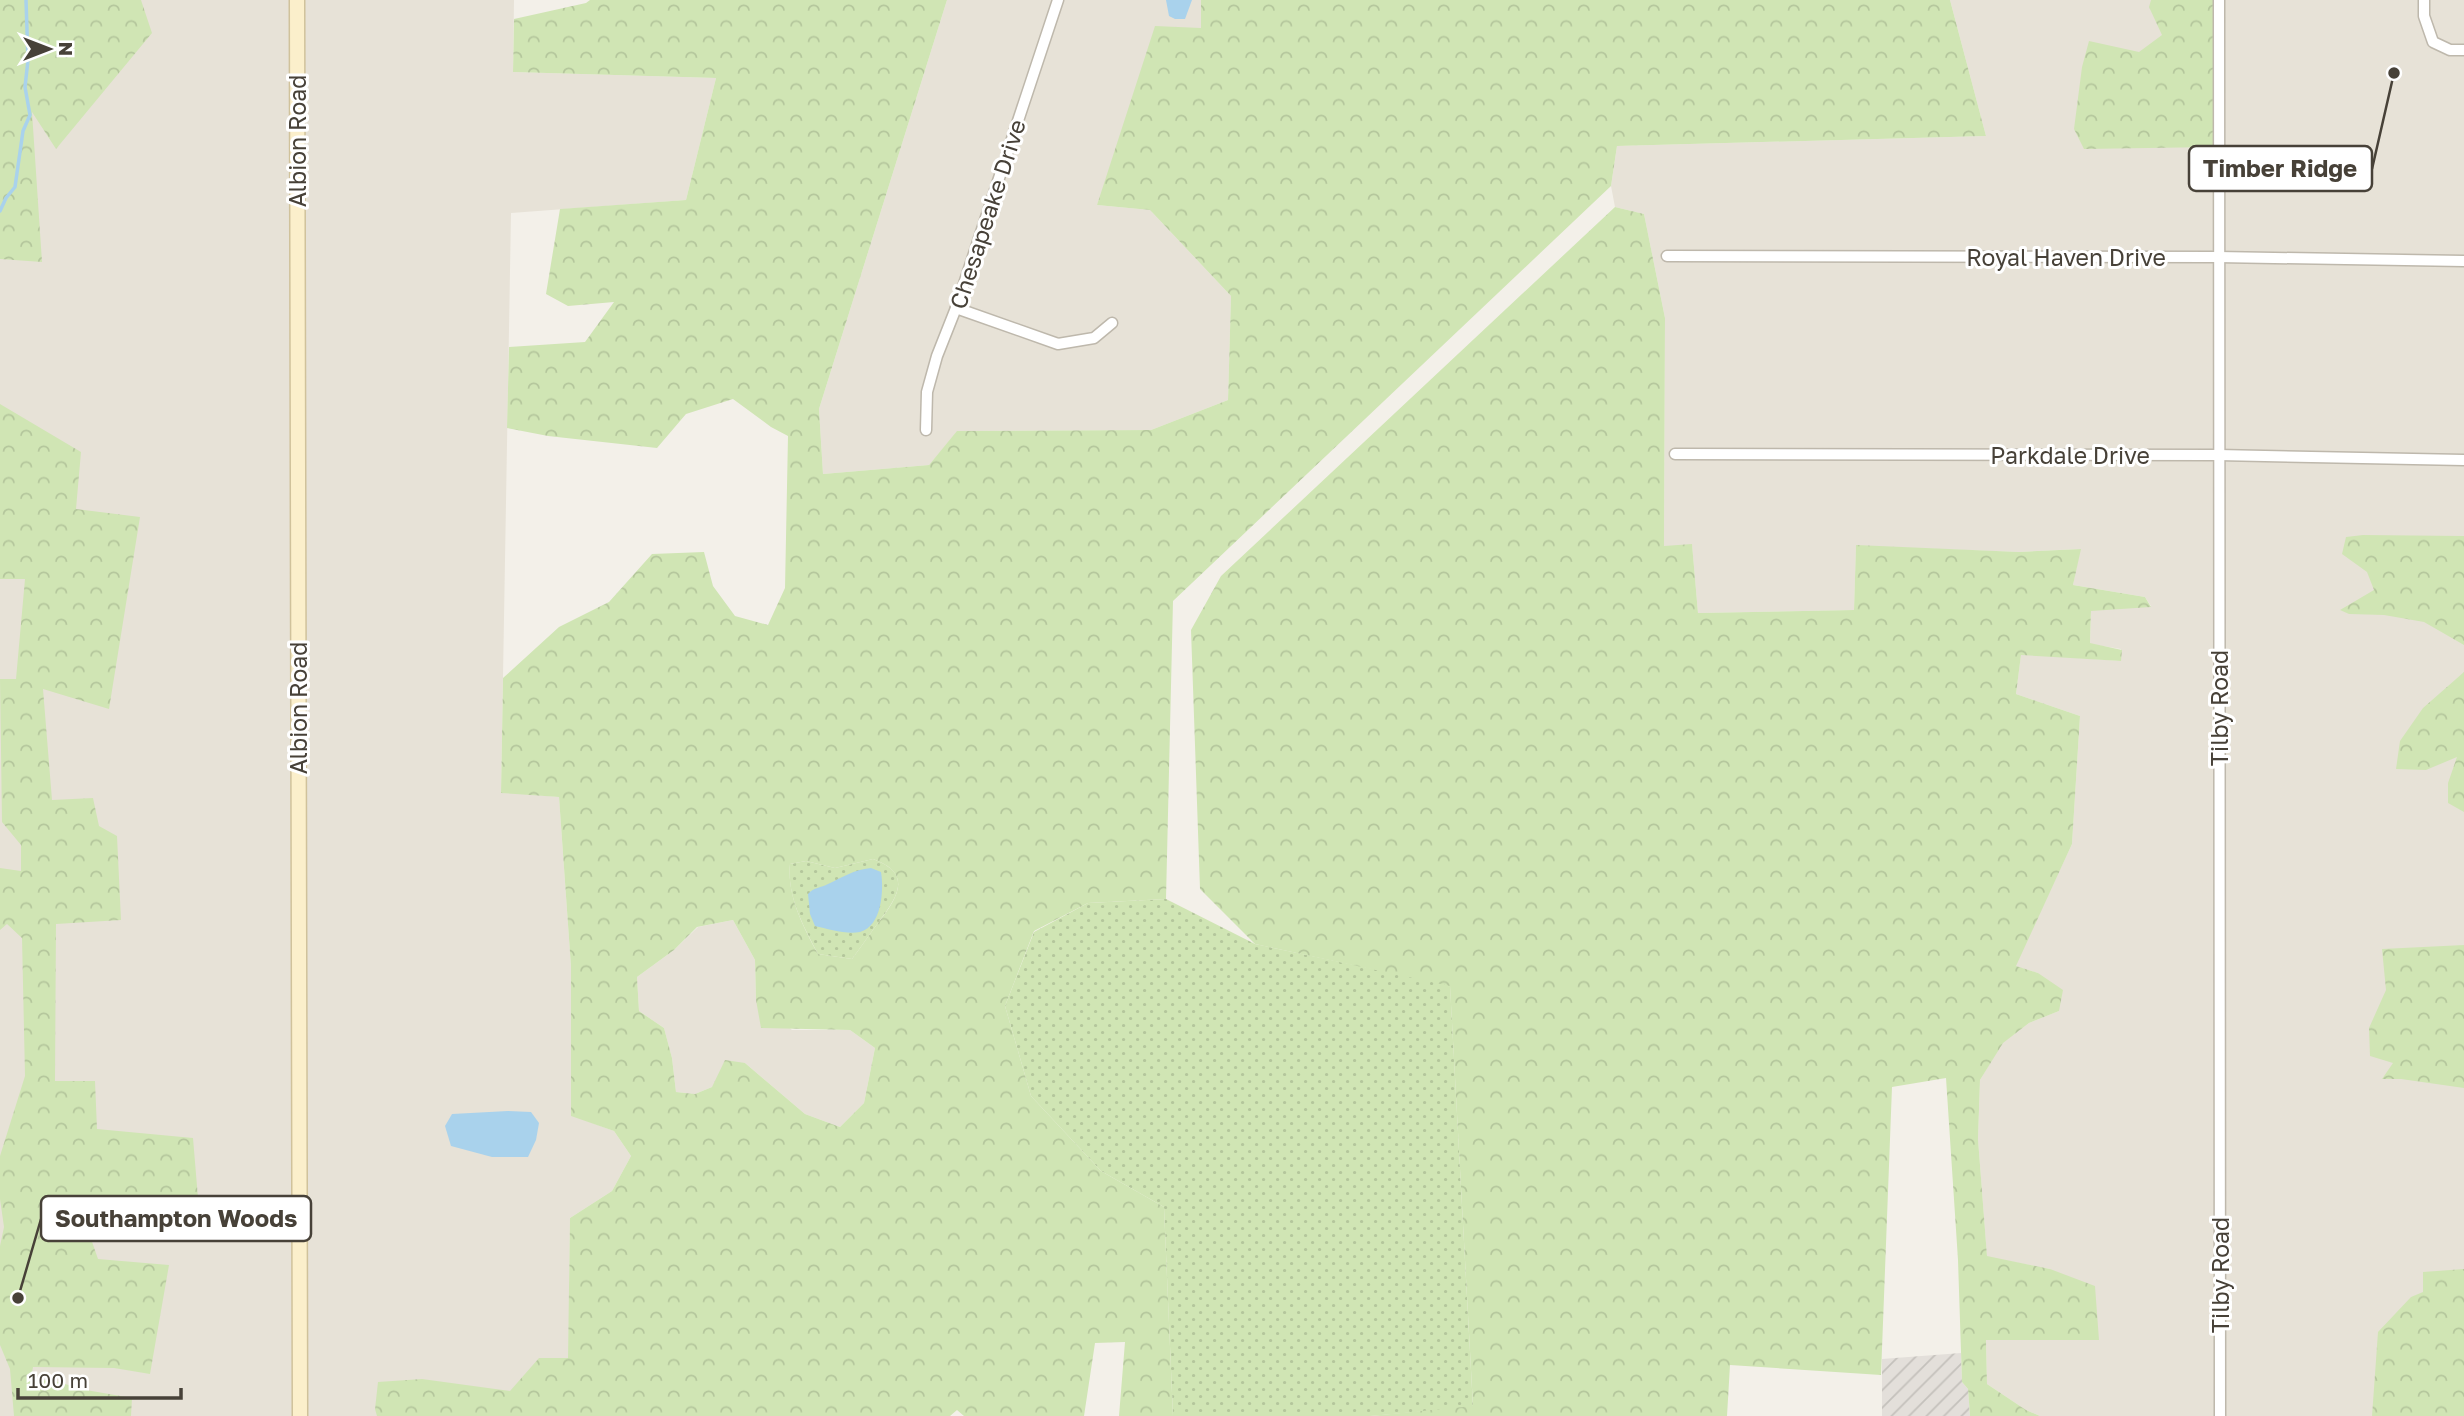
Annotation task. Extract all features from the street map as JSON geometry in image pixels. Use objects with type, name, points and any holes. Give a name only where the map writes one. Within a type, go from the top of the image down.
[{"type":"street","name":"Albion Road","points":[[297,0],[300,1416]]},
{"type":"street","name":"Chesapeake Drive","points":[[926,430],[927,392],[937,356],[956,309],[1058,0]]},
{"type":"street","name":"Tilby Road","points":[[2219,0],[2221,1416]]},
{"type":"street","points":[[2424,0],[2424,16],[2432,42],[2450,50],[2464,50]]},
{"type":"street","name":"Royal Haven Drive","points":[[1668,256],[2218,257],[2464,261]]},
{"type":"street","points":[[956,309],[1058,344],[1094,338],[1112,323]]},
{"type":"street","name":"Parkdale Drive","points":[[1675,454],[2218,455],[2464,460]]},
{"type":"shaded area","points":[[0,0],[291,0],[294,1416],[0,1416]]},
{"type":"shaded area","points":[[303,0],[514,0],[513,72],[716,78],[686,200],[511,213],[501,792],[559,797],[571,967],[571,1115],[614,1131],[631,1156],[612,1191],[570,1218],[568,1416],[306,1416]]},
{"type":"shaded area","points":[[947,0],[1201,0],[1201,28],[1097,205],[1150,210],[1231,296],[1228,400],[1151,430],[958,431],[929,465],[823,474],[819,409]]},
{"type":"shaded area","points":[[1950,0],[2464,0],[2464,1416],[2040,1416],[1987,1384],[1986,1339],[2099,1340],[2050,1269],[1987,1257],[1978,1139],[1980,1080],[2002,1043],[2029,1023],[2059,1011],[2038,973],[2015,966],[2072,844],[2080,716],[2016,694],[2021,654],[2121,661],[2121,649],[2090,644],[2091,610],[2151,606],[2145,597],[2073,585],[2080,549],[2019,552],[1856,546],[1854,610],[1698,613],[1692,545],[1664,547],[1665,318],[1644,214],[1615,207],[1611,186],[1617,146],[1986,136]]},
{"type":"shaded area","points":[[733,920],[755,960],[756,1000],[792,1030],[850,1030],[875,1048],[864,1103],[840,1127],[805,1114],[745,1063],[712,1087],[695,1094],[676,1092],[672,1058],[664,1028],[639,1011],[637,977],[674,950],[698,927]]},
{"type":"shaded area","points":[[1961,1353],[1962,1382],[1968,1389],[1970,1416],[1882,1416],[1882,1359]]},
{"type":"green space","points":[[0,0],[141,0],[152,33],[56,149],[32,112],[42,262],[0,259]]},
{"type":"green space","points":[[590,0],[947,0],[819,409],[823,474],[929,465],[957,431],[1151,430],[1228,400],[1231,296],[1150,210],[1097,205],[1155,26],[1201,28],[1201,0],[1950,0],[1986,136],[1617,146],[1611,186],[1173,601],[1166,899],[1088,903],[1034,931],[1005,1006],[1031,1096],[1101,1171],[1164,1207],[1173,1416],[1119,1416],[1125,1342],[1095,1343],[1084,1416],[964,1416],[957,1410],[950,1416],[377,1416],[375,1409],[378,1382],[422,1379],[510,1391],[539,1358],[568,1358],[570,1218],[612,1191],[631,1156],[614,1131],[571,1116],[571,967],[559,797],[501,793],[503,678],[559,627],[609,602],[652,554],[704,552],[713,586],[735,616],[768,625],[785,588],[788,436],[733,399],[686,414],[657,448],[548,436],[507,428],[509,347],[585,342],[614,302],[568,306],[546,294],[560,209],[686,200],[716,78],[513,72],[514,19]],"holes":[[[873,859],[886,865],[898,879],[896,896],[891,905],[852,959],[818,954],[794,899],[790,864],[806,861],[835,868]],[[733,920],[755,960],[756,1000],[761,1028],[850,1030],[875,1048],[864,1103],[840,1127],[805,1114],[745,1063],[725,1060],[712,1087],[695,1094],[676,1092],[672,1058],[664,1028],[639,1011],[637,977],[674,950],[697,927]]]},
{"type":"green space","points":[[2151,0],[2213,0],[2213,147],[2084,149],[2074,129],[2082,67],[2089,41],[2139,52],[2162,35],[2149,7]]},
{"type":"green space","points":[[1615,207],[1644,214],[1665,318],[1664,546],[1692,544],[1698,613],[1854,610],[1856,545],[2019,552],[2081,549],[2073,585],[2145,597],[2151,607],[2091,611],[2090,643],[2122,650],[2121,661],[2021,655],[2016,694],[2080,716],[2072,844],[2016,966],[2038,973],[2063,990],[2059,1011],[2029,1023],[2003,1043],[1980,1080],[1978,1139],[1987,1256],[2050,1269],[2095,1286],[2099,1340],[1986,1340],[1987,1384],[2040,1416],[1970,1416],[1968,1389],[1962,1382],[1958,1260],[1946,1078],[1892,1087],[1881,1375],[1730,1365],[1727,1416],[1370,1416],[1473,1406],[1450,986],[1255,944],[1200,889],[1191,630],[1221,576]]},
{"type":"green space","points":[[0,404],[81,452],[76,509],[140,517],[109,709],[43,689],[52,800],[93,798],[99,826],[117,836],[121,920],[56,924],[55,1081],[95,1081],[97,1129],[193,1138],[198,1198],[161,1205],[146,1236],[89,1233],[98,1259],[169,1265],[150,1374],[114,1368],[33,1367],[31,1379],[132,1398],[131,1416],[14,1416],[10,1369],[0,1345],[0,1246],[4,1227],[0,1199],[0,1156],[25,1076],[22,938],[7,924],[0,930],[0,868],[21,871],[21,845],[2,822],[0,679],[16,679],[25,579],[0,579]]},
{"type":"green space","points":[[2464,536],[2464,645],[2424,622],[2384,615],[2349,614],[2340,610],[2374,590],[2367,572],[2342,554],[2346,537]]},
{"type":"green space","points":[[2464,672],[2464,812],[2448,803],[2448,783],[2457,757],[2426,770],[2396,769],[2400,741],[2423,708]]},
{"type":"green space","points":[[873,859],[886,865],[898,879],[896,896],[891,905],[852,959],[818,954],[794,899],[790,864],[806,861],[835,868]]},
{"type":"green space","points":[[1166,899],[1255,944],[1450,985],[1473,1407],[1370,1416],[1173,1416],[1164,1207],[1101,1171],[1031,1096],[1005,1006],[1034,932],[1088,903]]},
{"type":"green space","points":[[2464,945],[2464,1088],[2382,1079],[2393,1063],[2370,1056],[2369,1028],[2386,990],[2382,949]]},
{"type":"green space","points":[[2464,1269],[2464,1416],[2372,1416],[2378,1332],[2411,1297],[2423,1292],[2423,1272]]},
{"type":"water","points":[[1166,0],[1192,0],[1185,19],[1169,16]]},
{"type":"water","points":[[871,868],[881,872],[882,880],[880,906],[873,923],[855,933],[815,926],[810,914],[808,894],[848,874]]},
{"type":"water","points":[[531,1112],[539,1123],[536,1140],[528,1157],[492,1157],[451,1146],[445,1126],[452,1114]]},
{"type":"waterway","points":[[0,211],[15,187],[23,131],[30,115],[25,87],[28,60],[26,0]]},
{"type":"place","name":"Timber Ridge","points":[[2394,73]]},
{"type":"place","name":"Southampton Woods","points":[[18,1298]]}]
